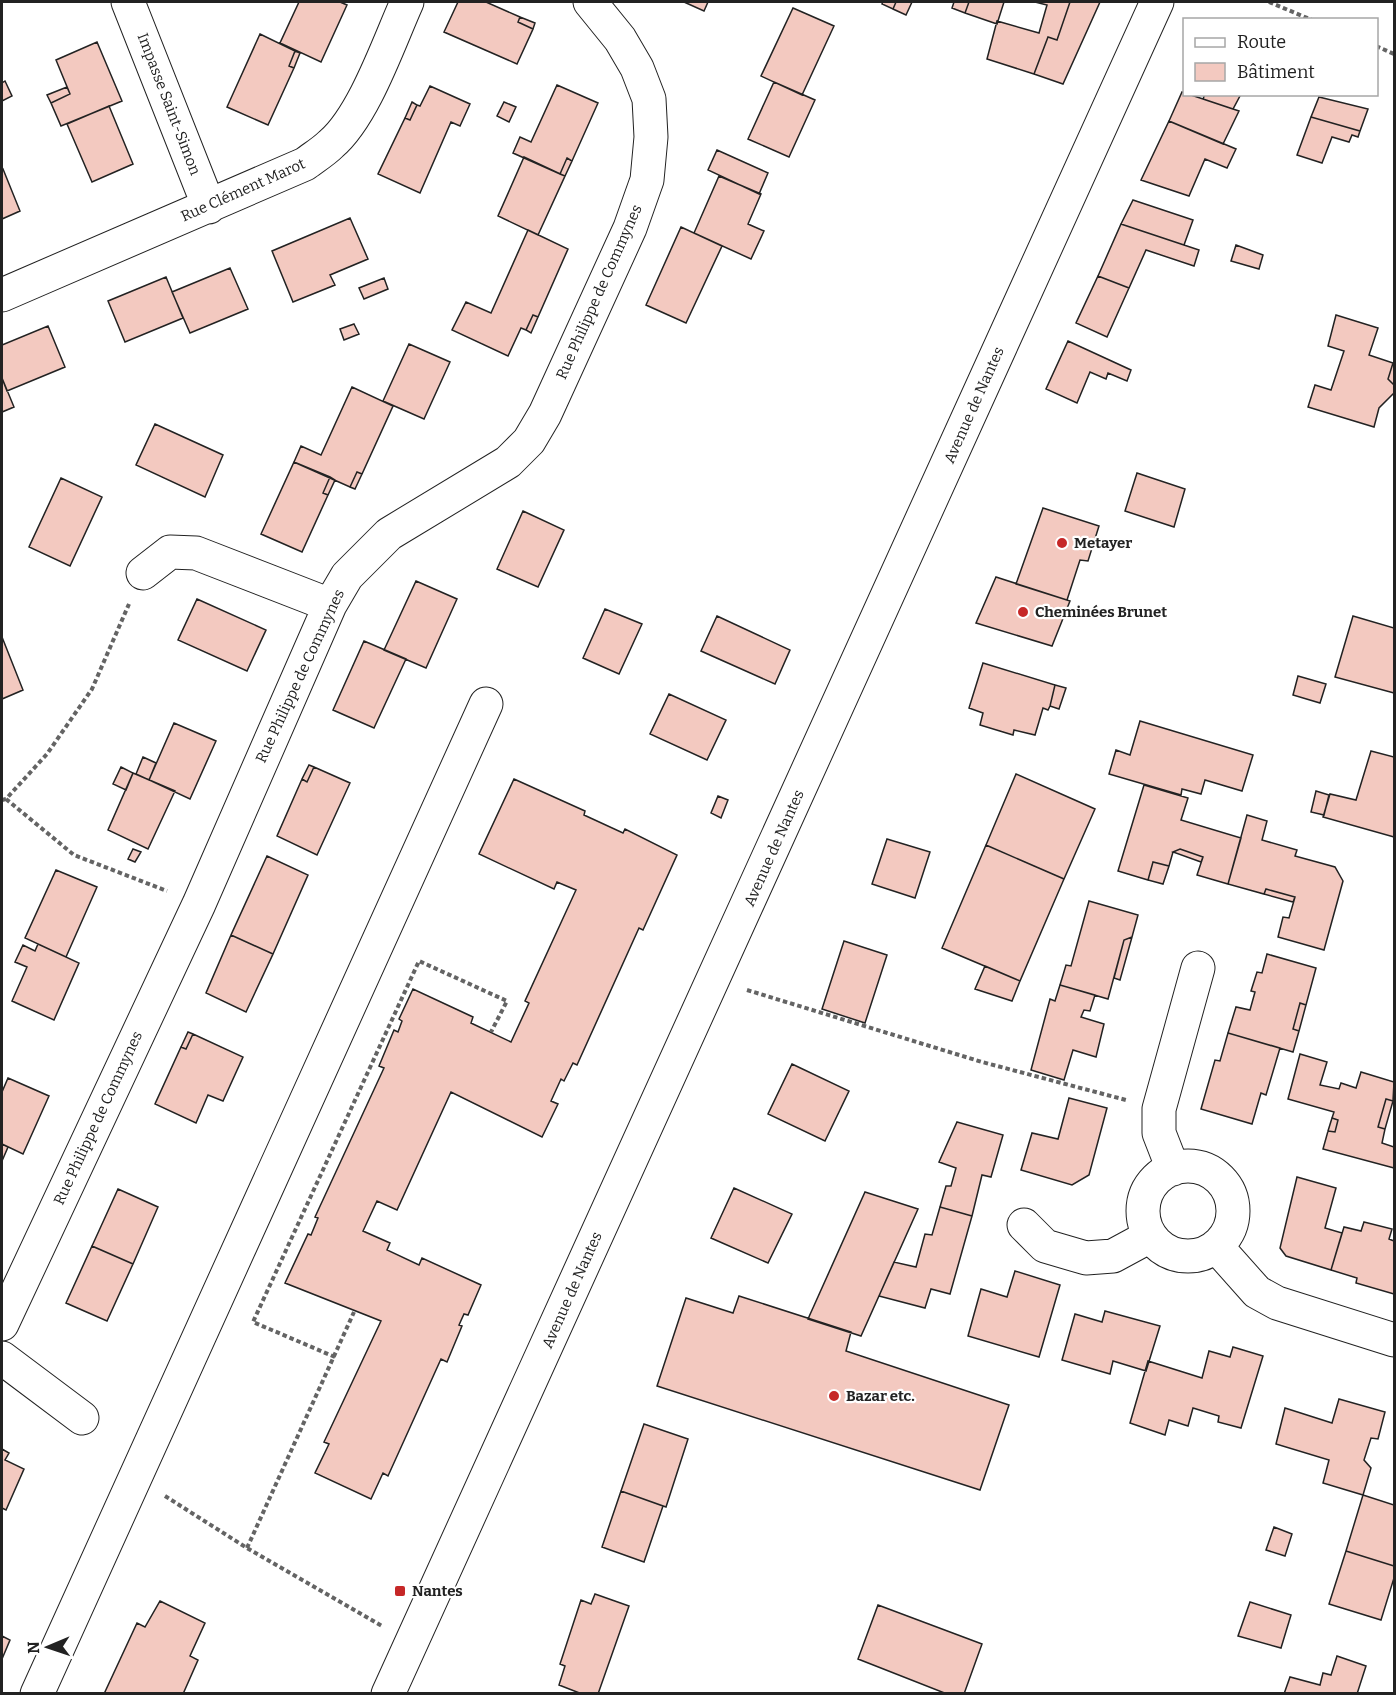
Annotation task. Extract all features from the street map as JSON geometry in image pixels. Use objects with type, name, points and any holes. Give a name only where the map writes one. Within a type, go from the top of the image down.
[{"type":"street","name":"Impasse Saint-Simon","points":[[128,2],[209,207]]},
{"type":"street","name":"Rue Clément Marot","points":[[2,295],[305,164],[333,143],[352,118],[407,2]]},
{"type":"street","name":"Rue Philippe de Commynes","points":[[2,1324],[199,904],[330,605],[347,576],[389,534],[508,462],[529,441],[545,414],[630,228],[647,180],[651,137],[650,99],[631,58],[590,2]]},
{"type":"street","name":"Avenue de Nantes","points":[[388,1694],[1157,2]]},
{"type":"street","points":[[143,573],[170,552],[196,553],[330,605]]},
{"type":"street","points":[[37,1694],[486,704]]},
{"type":"street","points":[[1173,1169],[1159,1132],[1159,1109],[1198,969]]},
{"type":"street","points":[[1193,1167],[1212,1173],[1230,1195],[1233,1209],[1226,1236],[1216,1246],[1203,1253],[1188,1256],[1173,1254],[1161,1247],[1150,1236],[1144,1224],[1145,1197],[1160,1175],[1173,1169],[1193,1167]]},
{"type":"street","points":[[1024,1225],[1045,1246],[1086,1258],[1113,1256],[1150,1236]]},
{"type":"street","points":[[1216,1246],[1257,1292],[1277,1303],[1395,1340]]},
{"type":"street","points":[[2,1358],[82,1418]]},
{"type":"path","points":[[1269,2],[1307,18]]},
{"type":"path","points":[[1378,46],[1395,54]]},
{"type":"path","points":[[143,573],[92,689],[47,754],[4,799],[74,855],[199,904]]},
{"type":"path","points":[[335,1357],[253,1322],[419,961],[507,1001],[491,1032]]},
{"type":"path","points":[[714,980],[982,1062],[1159,1109]]},
{"type":"path","points":[[247,1548],[354,1312]]},
{"type":"path","points":[[135,1476],[247,1548],[412,1643]]},
{"type":"building","points":[[299,2],[340,2],[347,5],[321,62],[280,43]]},
{"type":"building","points":[[458,2],[486,2],[520,17],[518,22],[533,29],[517,64],[444,32]]},
{"type":"building","points":[[684,2],[708,2],[704,11]]},
{"type":"building","points":[[883,2],[896,2],[893,9],[882,4]]},
{"type":"building","points":[[896,2],[912,2],[906,15],[893,9]]},
{"type":"building","points":[[954,2],[969,2],[965,13],[952,8]]},
{"type":"building","points":[[969,2],[1004,2],[997,24],[965,13]]},
{"type":"building","points":[[1035,2],[1070,2],[1057,40],[1048,37],[1034,74],[987,59],[997,21],[1039,33],[1047,5]]},
{"type":"building","points":[[1070,2],[1100,2],[1063,84],[1034,74],[1048,37],[1057,40]]},
{"type":"building","points":[[793,8],[834,26],[802,95],[761,76]]},
{"type":"building","points":[[520,17],[535,23],[533,29],[518,22]]},
{"type":"building","points":[[260,34],[295,51],[289,66],[294,68],[268,125],[227,107]]},
{"type":"building","points":[[97,42],[122,101],[61,126],[51,103],[70,94],[56,60]]},
{"type":"building","points":[[295,51],[300,53],[294,68],[289,66]]},
{"type":"building","points":[[5,81],[12,96],[2,101],[2,83]]},
{"type":"building","points":[[774,82],[815,100],[789,157],[748,139]]},
{"type":"building","points":[[557,85],[598,103],[572,161],[567,158],[560,174],[513,153],[520,137],[531,142]]},
{"type":"building","points":[[430,86],[470,104],[460,126],[451,122],[420,193],[378,174],[405,118],[410,120]]},
{"type":"building","points":[[67,87],[70,94],[51,103],[47,95]]},
{"type":"building","points":[[1182,92],[1183,96],[1194,96],[1239,111],[1223,144],[1169,121]]},
{"type":"building","points":[[1204,96],[1240,96],[1233,109],[1203,99]]},
{"type":"building","points":[[1319,97],[1368,109],[1360,131],[1311,117]]},
{"type":"building","points":[[412,102],[417,105],[410,120],[405,118]]},
{"type":"building","points":[[504,102],[516,107],[509,122],[497,116]]},
{"type":"building","points":[[109,106],[133,164],[92,182],[67,124]]},
{"type":"building","points":[[1311,117],[1360,131],[1358,137],[1352,135],[1349,142],[1332,137],[1322,163],[1297,155]]},
{"type":"building","points":[[1169,121],[1236,149],[1227,168],[1205,159],[1189,196],[1141,180]]},
{"type":"building","points":[[717,150],[768,173],[759,194],[708,170]]},
{"type":"building","points":[[524,157],[565,176],[538,235],[498,216]]},
{"type":"building","points":[[567,158],[572,161],[565,176],[560,174]]},
{"type":"building","points":[[2,170],[20,211],[2,219]]},
{"type":"building","points":[[719,176],[761,194],[748,224],[764,231],[751,259],[694,233]]},
{"type":"building","points":[[1133,200],[1193,220],[1184,245],[1121,224]]},
{"type":"building","points":[[350,218],[368,259],[330,275],[335,285],[293,302],[272,251]]},
{"type":"building","points":[[1121,224],[1199,250],[1194,266],[1146,250],[1129,288],[1098,276]]},
{"type":"building","points":[[681,227],[722,246],[686,323],[646,305]]},
{"type":"building","points":[[528,230],[568,249],[538,317],[533,315],[526,330],[521,328],[508,356],[452,330],[466,302],[491,313]]},
{"type":"building","points":[[1236,245],[1263,255],[1259,269],[1231,261]]},
{"type":"building","points":[[230,268],[248,309],[190,333],[172,292]]},
{"type":"building","points":[[1098,276],[1129,288],[1107,337],[1076,323]]},
{"type":"building","points":[[166,277],[183,318],[125,342],[108,301]]},
{"type":"building","points":[[384,278],[388,289],[364,299],[359,288]]},
{"type":"building","points":[[533,315],[538,317],[531,333],[526,330]]},
{"type":"building","points":[[1336,315],[1378,328],[1369,355],[1393,363],[1388,379],[1394,385],[1394,393],[1379,408],[1374,427],[1308,407],[1315,385],[1331,390],[1344,351],[1328,346]]},
{"type":"building","points":[[354,324],[359,334],[344,340],[340,329]]},
{"type":"building","points":[[48,326],[65,367],[7,391],[2,378],[2,345]]},
{"type":"building","points":[[1068,341],[1131,370],[1127,381],[1108,373],[1106,379],[1090,372],[1077,403],[1046,389]]},
{"type":"building","points":[[409,344],[450,362],[424,419],[383,401]]},
{"type":"building","points":[[1394,363],[1394,385],[1388,379]]},
{"type":"building","points":[[2,378],[14,407],[2,412]]},
{"type":"building","points":[[352,387],[393,406],[362,474],[357,472],[350,487],[294,462],[301,446],[321,455]]},
{"type":"building","points":[[155,424],[223,455],[205,497],[136,465]]},
{"type":"building","points":[[294,462],[330,477],[323,493],[328,495],[302,552],[261,534]]},
{"type":"building","points":[[357,472],[362,474],[355,489],[350,487]]},
{"type":"building","points":[[1137,473],[1185,489],[1174,527],[1125,511]]},
{"type":"building","points":[[330,477],[335,480],[328,495],[323,493]]},
{"type":"building","points":[[61,478],[102,497],[70,566],[29,547]]},
{"type":"building","name":"Metayer","points":[[1043,508],[1099,526],[1088,561],[1080,560],[1067,600],[1016,584]]},
{"type":"building","points":[[523,511],[564,530],[538,587],[497,569]]},
{"type":"building","name":"Cheminées Brunet","points":[[996,577],[1070,601],[1052,646],[976,623]]},
{"type":"building","points":[[416,581],[457,599],[426,668],[384,650]]},
{"type":"building","points":[[197,599],[266,630],[247,671],[178,640]]},
{"type":"building","points":[[605,609],[642,624],[619,674],[583,658]]},
{"type":"building","points":[[717,616],[790,650],[775,684],[701,651]]},
{"type":"building","points":[[1353,616],[1394,628],[1394,693],[1335,677]]},
{"type":"building","points":[[2,637],[23,690],[2,699]]},
{"type":"building","points":[[364,641],[406,659],[374,728],[333,710]]},
{"type":"building","points":[[983,663],[1055,685],[1050,706],[1048,710],[1043,708],[1035,735],[1014,730],[1013,735],[980,725],[983,713],[969,708]]},
{"type":"building","points":[[1298,676],[1326,684],[1320,703],[1293,695]]},
{"type":"building","points":[[1055,685],[1066,688],[1059,709],[1050,706]]},
{"type":"building","points":[[669,694],[726,720],[707,760],[650,734]]},
{"type":"building","points":[[1140,721],[1253,755],[1242,791],[1205,780],[1201,794],[1182,789],[1181,795],[1109,774],[1116,750],[1130,755]]},
{"type":"building","points":[[174,723],[216,741],[190,799],[149,780]]},
{"type":"building","points":[[1371,751],[1394,757],[1394,837],[1323,817],[1330,794],[1356,800]]},
{"type":"building","points":[[143,757],[156,763],[149,780],[136,774]]},
{"type":"building","points":[[309,765],[314,767],[307,782],[302,779]]},
{"type":"building","points":[[121,767],[133,773],[126,790],[113,784]]},
{"type":"building","points":[[314,767],[350,783],[317,855],[277,836],[302,779],[307,782]]},
{"type":"building","points":[[133,773],[175,791],[148,849],[108,830]]},
{"type":"building","points":[[1016,774],[1095,809],[1064,879],[986,845]]},
{"type":"building","points":[[514,779],[585,811],[584,815],[623,833],[625,829],[677,855],[643,930],[639,928],[577,1065],[573,1063],[564,1081],[561,1079],[551,1101],[558,1104],[542,1137],[451,1092],[397,1210],[377,1201],[363,1231],[390,1243],[387,1250],[419,1265],[422,1258],[481,1285],[468,1315],[464,1314],[459,1325],[462,1326],[447,1362],[441,1359],[388,1476],[383,1473],[371,1499],[315,1473],[329,1444],[324,1442],[381,1321],[285,1283],[308,1234],[311,1235],[318,1218],[315,1217],[384,1068],[379,1066],[394,1030],[398,1032],[402,1021],[399,1019],[413,989],[473,1017],[471,1023],[511,1042],[529,1003],[525,1001],[576,890],[557,882],[554,889],[479,854]]},
{"type":"building","points":[[1144,785],[1188,798],[1181,820],[1241,838],[1228,884],[1197,875],[1203,857],[1180,849],[1173,852],[1169,866],[1153,862],[1148,880],[1118,871]]},
{"type":"building","points":[[1316,791],[1329,795],[1324,815],[1311,812]]},
{"type":"building","points":[[718,796],[728,800],[721,818],[711,813]]},
{"type":"building","points":[[1247,815],[1267,821],[1262,840],[1297,850],[1295,856],[1335,867],[1343,881],[1324,950],[1278,937],[1283,917],[1289,918],[1295,897],[1266,889],[1264,894],[1228,884]]},
{"type":"building","points":[[887,839],[930,852],[915,898],[872,884]]},
{"type":"building","points":[[986,845],[1064,879],[1020,981],[942,948]]},
{"type":"building","points":[[133,849],[141,852],[135,862],[128,859]]},
{"type":"building","points":[[1180,849],[1203,857],[1201,862],[1173,852]]},
{"type":"building","points":[[267,856],[308,875],[273,954],[231,935]]},
{"type":"building","points":[[1153,862],[1169,866],[1163,884],[1148,880]]},
{"type":"building","points":[[56,870],[97,887],[66,957],[25,938]]},
{"type":"building","points":[[1266,889],[1295,897],[1293,902],[1264,894]]},
{"type":"building","points":[[1089,901],[1138,915],[1132,937],[1124,940],[1108,999],[1060,985],[1066,965],[1071,966]]},
{"type":"building","points":[[231,935],[273,954],[246,1012],[206,993]]},
{"type":"building","points":[[1132,937],[1120,980],[1114,978],[1124,940]]},
{"type":"building","points":[[844,941],[887,955],[865,1023],[822,1009]]},
{"type":"building","points":[[38,944],[79,963],[54,1020],[12,1001],[27,967],[15,962],[23,945],[35,951]]},
{"type":"building","points":[[1267,954],[1316,968],[1306,1005],[1300,1003],[1293,1029],[1299,1031],[1293,1052],[1228,1033],[1236,1007],[1250,1010],[1255,992],[1251,991],[1257,972],[1262,973]]},
{"type":"building","points":[[985,966],[1020,981],[1012,1001],[975,989]]},
{"type":"building","points":[[1060,985],[1095,995],[1090,1011],[1084,1010],[1081,1017],[1104,1024],[1096,1057],[1073,1050],[1064,1080],[1031,1070],[1050,999],[1055,1001]]},
{"type":"building","points":[[1300,1003],[1306,1005],[1299,1031],[1293,1029]]},
{"type":"building","points":[[188,1032],[193,1034],[186,1049],[181,1047]]},
{"type":"building","points":[[1228,1033],[1280,1048],[1266,1095],[1261,1093],[1252,1124],[1201,1109],[1215,1060],[1220,1061]]},
{"type":"building","points":[[193,1034],[243,1057],[223,1101],[208,1095],[196,1123],[155,1104],[181,1047],[186,1049]]},
{"type":"building","points":[[1300,1054],[1327,1062],[1320,1085],[1339,1089],[1341,1083],[1356,1088],[1361,1072],[1394,1082],[1393,1101],[1386,1099],[1378,1127],[1385,1129],[1382,1143],[1394,1147],[1394,1168],[1323,1149],[1328,1131],[1335,1132],[1338,1120],[1332,1118],[1334,1112],[1288,1099]]},
{"type":"building","points":[[792,1064],[849,1091],[825,1141],[768,1114]]},
{"type":"building","points":[[8,1078],[49,1096],[23,1154],[2,1144],[2,1092]]},
{"type":"building","points":[[1069,1098],[1107,1108],[1089,1175],[1072,1185],[1021,1170],[1032,1133],[1058,1139]]},
{"type":"building","points":[[1386,1099],[1393,1101],[1385,1129],[1378,1127]]},
{"type":"building","points":[[1332,1118],[1338,1120],[1335,1132],[1328,1131]]},
{"type":"building","points":[[957,1122],[1003,1135],[991,1177],[982,1175],[972,1216],[940,1207],[946,1186],[951,1186],[956,1168],[939,1162]]},
{"type":"building","points":[[2,1144],[8,1147],[2,1161]]},
{"type":"building","points":[[1297,1177],[1336,1188],[1325,1228],[1342,1233],[1331,1270],[1286,1256],[1280,1248]]},
{"type":"building","points":[[734,1188],[792,1214],[768,1263],[711,1238]]},
{"type":"building","points":[[118,1189],[158,1207],[133,1264],[92,1246]]},
{"type":"building","points":[[865,1192],[918,1209],[861,1336],[808,1319]]},
{"type":"building","points":[[940,1207],[972,1216],[950,1294],[931,1289],[925,1308],[879,1296],[894,1262],[916,1267],[925,1234],[932,1235]]},
{"type":"building","points":[[1364,1222],[1392,1229],[1389,1239],[1394,1241],[1394,1294],[1356,1283],[1357,1278],[1331,1270],[1344,1227],[1361,1231]]},
{"type":"building","points":[[92,1246],[133,1264],[107,1321],[66,1303]]},
{"type":"building","points":[[1015,1271],[1060,1285],[1039,1357],[968,1336],[981,1289],[1007,1297]]},
{"type":"building","name":"Bazar etc.","points":[[739,1296],[851,1332],[846,1351],[1009,1405],[980,1490],[657,1386],[686,1298],[733,1313]]},
{"type":"building","points":[[1105,1311],[1160,1326],[1146,1371],[1113,1361],[1110,1374],[1062,1360],[1075,1314],[1102,1322]]},
{"type":"building","points":[[1233,1347],[1263,1356],[1241,1428],[1218,1422],[1219,1416],[1193,1408],[1188,1426],[1169,1420],[1165,1435],[1130,1423],[1148,1361],[1202,1378],[1209,1351],[1230,1357]]},
{"type":"building","points":[[1339,1399],[1385,1412],[1378,1439],[1371,1438],[1364,1460],[1371,1468],[1363,1495],[1323,1483],[1329,1460],[1276,1444],[1285,1408],[1332,1423]]},
{"type":"building","points":[[644,1424],[688,1439],[666,1507],[621,1491]]},
{"type":"building","points":[[2,1449],[9,1453],[5,1460],[24,1469],[6,1510],[2,1508]]},
{"type":"building","points":[[621,1491],[663,1506],[644,1562],[602,1547]]},
{"type":"building","points":[[1363,1495],[1394,1505],[1394,1566],[1346,1551]]},
{"type":"building","points":[[1274,1527],[1292,1534],[1285,1556],[1266,1550]]},
{"type":"building","points":[[1346,1551],[1394,1566],[1394,1578],[1381,1620],[1329,1604]]},
{"type":"building","points":[[595,1594],[629,1606],[598,1694],[582,1694],[559,1685],[565,1666],[560,1664],[581,1600],[591,1604]]},
{"type":"building","points":[[160,1601],[205,1623],[190,1656],[198,1660],[183,1694],[104,1694],[137,1623],[145,1627]]},
{"type":"building","points":[[1250,1602],[1291,1615],[1281,1648],[1238,1636]]},
{"type":"building","points":[[878,1605],[982,1644],[964,1694],[947,1694],[858,1659]]},
{"type":"building","points":[[2,1636],[10,1640],[2,1659]]},
{"type":"building","points":[[1337,1656],[1366,1666],[1357,1694],[1284,1694],[1290,1677],[1320,1685],[1323,1673],[1331,1675]]},
{"type":"place","name":"Metayer","points":[[1062,543]]},
{"type":"place","name":"Cheminées Brunet","points":[[1023,612]]},
{"type":"place","name":"Bazar etc.","points":[[834,1396]]},
{"type":"place","name":"Nantes","points":[[400,1591]]}]
